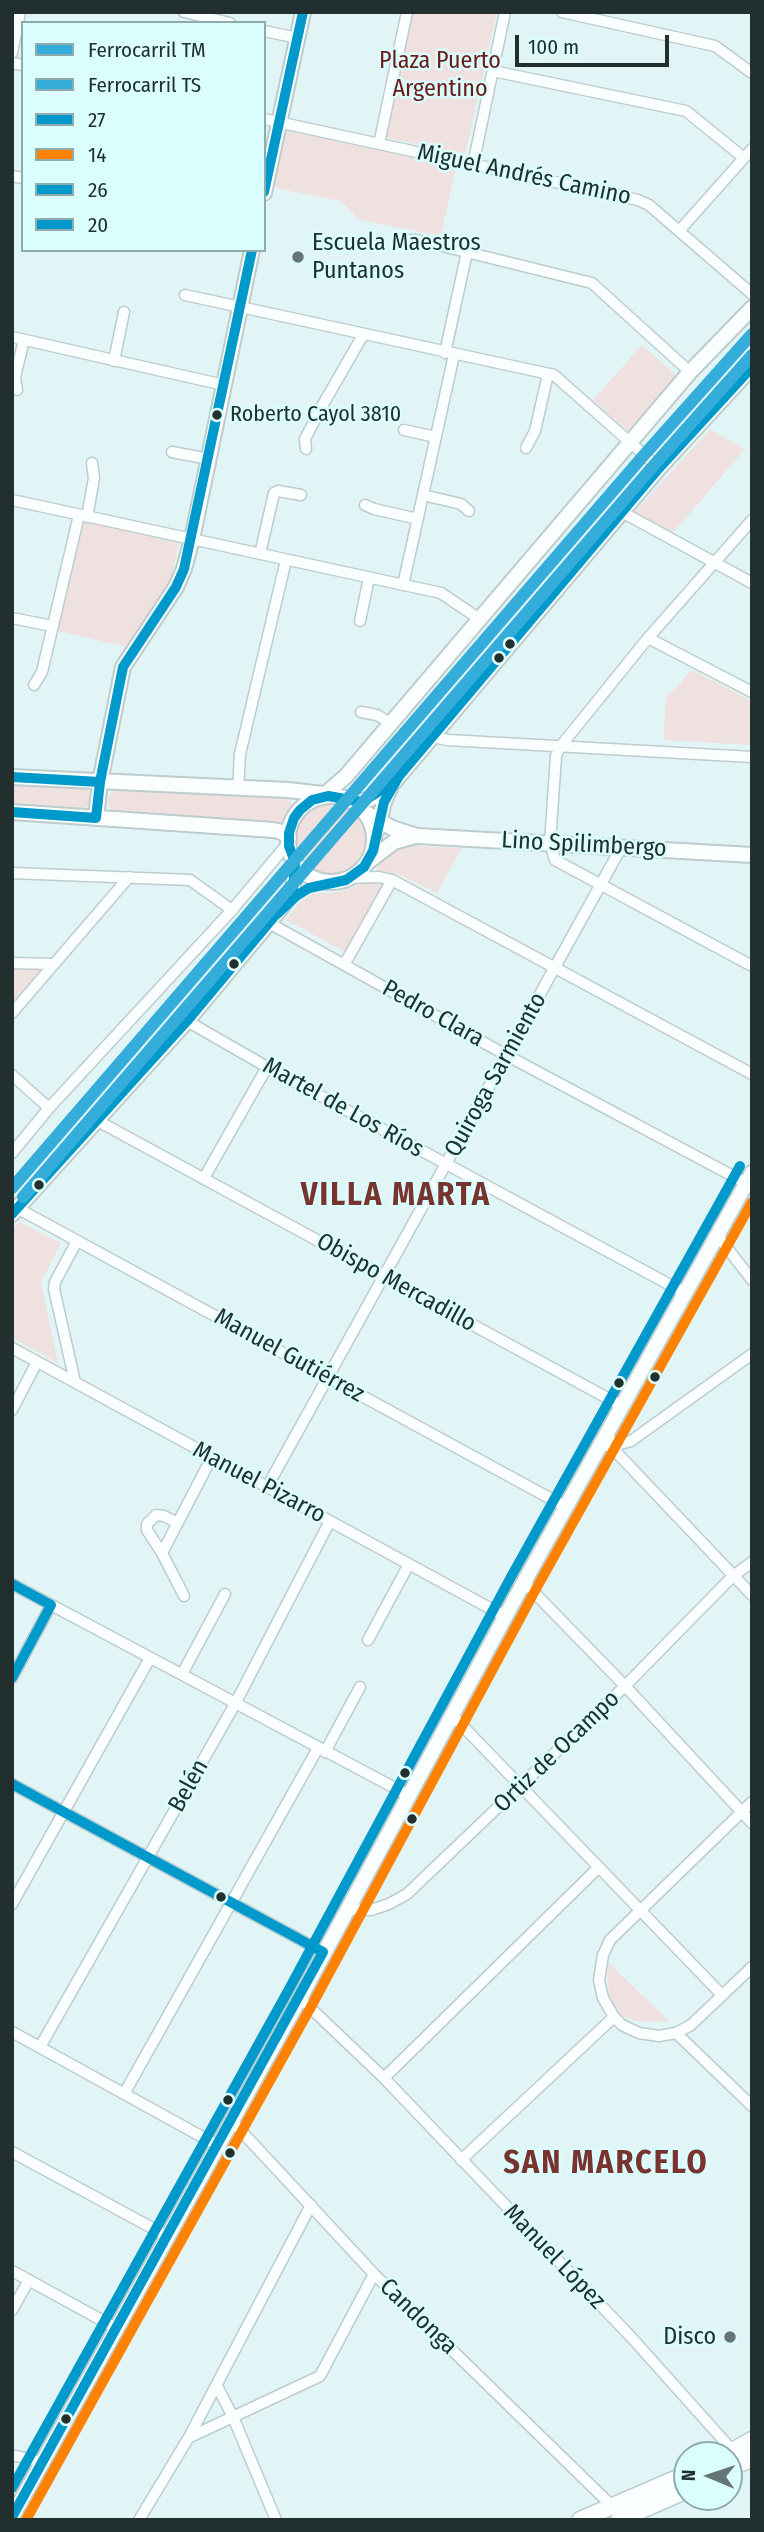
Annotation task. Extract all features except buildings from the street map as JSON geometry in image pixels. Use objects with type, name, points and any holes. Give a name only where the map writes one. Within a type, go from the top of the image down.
[{"type":"main road","points":[[266,184],[303,12]]},
{"type":"main road","points":[[96,818],[100,782],[123,667],[176,587],[192,539],[252,252]]},
{"type":"main road","points":[[14,1209],[187,1021],[282,907],[293,890],[295,862],[289,840],[290,828],[297,814],[308,803],[327,796],[346,776],[389,722],[630,441],[690,372],[752,308]]},
{"type":"main road","points":[[374,840],[373,828],[360,808],[394,782],[659,468],[752,367]]},
{"type":"main road","name":"Lino Spilimbergo","points":[[12,777],[288,790],[327,796],[360,808],[399,831],[417,835],[752,855]]},
{"type":"main road","points":[[368,862],[384,802],[394,782]]},
{"type":"main road","points":[[12,812],[273,830],[282,832],[289,840]]},
{"type":"main road","name":"Lino Spilimbergo","points":[[350,878],[394,842],[417,835]]},
{"type":"main road","points":[[295,862],[308,875],[328,882]]},
{"type":"main road","points":[[282,907],[303,891],[350,878]]},
{"type":"main road","points":[[12,2517],[300,1998],[524,1582],[606,1443],[622,1406],[749,1178]]},
{"type":"main road","points":[[616,2513],[673,2482]]},
{"type":"main road","points":[[580,2520],[616,2513],[673,2495]]},
{"type":"street","points":[[12,53],[20,12]]},
{"type":"street","points":[[184,12],[222,21]]},
{"type":"street","points":[[379,144],[407,12]]},
{"type":"street","points":[[473,165],[505,12]]},
{"type":"street","points":[[562,12],[715,46],[752,73]]},
{"type":"street","points":[[266,31],[298,38]]},
{"type":"street","points":[[493,71],[686,111],[744,158]]},
{"type":"street","name":"Miguel Andrés Camino","points":[[266,119],[638,200],[649,205],[752,294]]},
{"type":"street","points":[[679,232],[752,149]]},
{"type":"street","points":[[398,240],[416,240],[467,251],[592,282],[690,372]]},
{"type":"street","points":[[403,585],[436,436],[467,251]]},
{"type":"street","points":[[185,295],[558,377],[659,468]]},
{"type":"street","points":[[114,361],[124,312]]},
{"type":"street","points":[[306,449],[305,439],[363,335]]},
{"type":"street","points":[[12,337],[223,385]]},
{"type":"street","points":[[17,390],[15,377],[24,340]]},
{"type":"street","points":[[526,448],[535,431],[548,374]]},
{"type":"street","points":[[404,430],[436,436]]},
{"type":"street","points":[[172,452],[209,460]]},
{"type":"street","points":[[34,685],[42,672],[52,626],[94,478],[92,463]]},
{"type":"street","points":[[260,554],[274,493],[278,491],[300,495]]},
{"type":"street","points":[[423,495],[454,502],[469,511]]},
{"type":"street","points":[[12,500],[445,594],[478,618]]},
{"type":"street","points":[[365,505],[418,519]]},
{"type":"street","points":[[622,512],[752,583]]},
{"type":"street","points":[[752,520],[648,638],[560,747],[556,756],[551,842],[555,860],[752,966]]},
{"type":"street","points":[[237,789],[240,754],[286,560]]},
{"type":"street","points":[[359,621],[369,578]]},
{"type":"street","points":[[12,618],[52,626]]},
{"type":"street","points":[[648,638],[752,692]]},
{"type":"street","points":[[361,712],[377,715],[389,722]]},
{"type":"street","points":[[433,737],[752,757]]},
{"type":"street","points":[[12,1153],[49,1108],[232,910],[289,840]]},
{"type":"street","name":"Quiroga Sarmiento","points":[[267,1487],[622,846]]},
{"type":"street","points":[[12,873],[190,880],[232,910]]},
{"type":"street","points":[[12,1013],[129,877]]},
{"type":"street","points":[[350,878],[379,877],[392,880],[752,1074]]},
{"type":"street","points":[[344,965],[392,880]]},
{"type":"street","name":"Pedro Clara","points":[[269,923],[506,1055],[749,1178]]},
{"type":"street","points":[[12,962],[53,964]]},
{"type":"street","name":"Martel de Los Ríos","points":[[187,1021],[685,1293]]},
{"type":"street","points":[[204,1178],[267,1067]]},
{"type":"street","points":[[12,1075],[49,1108]]},
{"type":"street","name":"Obispo Mercadillo","points":[[96,1121],[622,1406]]},
{"type":"street","name":"Manuel Gutiérrez","points":[[14,1209],[566,1507]]},
{"type":"street","points":[[717,1235],[752,1280]]},
{"type":"street","points":[[75,1382],[54,1289],[55,1282],[77,1241]]},
{"type":"street","name":"Manuel Pizarro","points":[[12,1348],[506,1617]]},
{"type":"street","points":[[606,1443],[631,1441],[752,1354]]},
{"type":"street","points":[[12,1410],[37,1362]]},
{"type":"street","points":[[606,1443],[752,1595]]},
{"type":"street","points":[[162,1553],[212,1457]]},
{"type":"street","points":[[176,1522],[156,1515],[150,1518],[147,1530],[184,1596]]},
{"type":"street","name":"Belén","points":[[40,2048],[235,1704],[330,1521]]},
{"type":"street","name":"Ortiz de Ocampo","points":[[346,1909],[371,1910],[407,1894],[625,1686],[733,1576],[752,1562]]},
{"type":"street","points":[[368,1640],[409,1564]]},
{"type":"street","points":[[524,1582],[752,1823]]},
{"type":"street","points":[[12,1584],[408,1796]]},
{"type":"street","points":[[182,1674],[225,1594]]},
{"type":"street","points":[[12,1678],[51,1605]]},
{"type":"street","points":[[12,1904],[150,1658]]},
{"type":"street","points":[[124,2094],[232,1901],[360,1687]]},
{"type":"street","points":[[453,1716],[722,1995]]},
{"type":"street","points":[[12,1784],[323,1952]]},
{"type":"street","points":[[752,1802],[610,1940],[603,1955],[599,1980],[603,1998],[622,2025],[648,2035],[676,2033],[691,2025],[752,1967]]},
{"type":"street","points":[[384,2077],[598,1868]]},
{"type":"street","name":"Manuel López","points":[[300,1998],[384,2077],[631,2337],[721,2441]]},
{"type":"street","points":[[461,2160],[614,2017]]},
{"type":"street","points":[[12,2032],[217,2145]]},
{"type":"street","points":[[676,2033],[752,2106]]},
{"type":"street","name":"Candonga","points":[[231,2120],[374,2274],[616,2513]]},
{"type":"street","points":[[12,2152],[167,2236]]},
{"type":"street","points":[[139,2520],[217,2386],[310,2206]]},
{"type":"street","points":[[12,2271],[117,2328]]},
{"type":"street","points":[[189,2437],[320,2376],[374,2274]]},
{"type":"street","points":[[12,2310],[29,2280]]},
{"type":"street","points":[[217,2386],[233,2417],[276,2520]]},
{"type":"street","points":[[12,2455],[42,2462]]},
{"type":"green space","name":"Plaza Puerto Argentino","points":[[411,12],[497,12],[465,155],[384,137]]},
{"type":"green space","points":[[285,130],[456,167],[441,236],[360,220],[340,201],[271,187]]},
{"type":"green space","points":[[642,345],[677,376],[628,431],[593,400]]},
{"type":"green space","points":[[710,429],[745,449],[673,533],[635,512]]},
{"type":"green space","points":[[82,521],[179,543],[170,584],[131,648],[58,631]]},
{"type":"green space","points":[[692,670],[752,701],[752,745],[663,740],[666,698]]},
{"type":"green space","points":[[12,784],[87,788],[92,798],[85,810],[12,806]]},
{"type":"green space","points":[[113,790],[281,795],[291,802],[294,811],[286,821],[273,824],[112,813],[107,801]]},
{"type":"green space","points":[[325,803],[339,803],[358,813],[368,832],[368,846],[358,865],[339,875],[325,875],[306,865],[296,846],[296,832],[306,813]]},
{"type":"green space","points":[[399,845],[462,848],[437,893],[400,875],[376,871],[380,859]]},
{"type":"green space","points":[[368,882],[386,884],[347,953],[286,920],[299,903],[311,894],[338,892]]},
{"type":"green space","points":[[12,967],[41,969],[12,1003]]},
{"type":"green space","points":[[19,1222],[61,1243],[41,1283],[58,1363],[12,1338],[12,1229]]},
{"type":"green space","points":[[609,1963],[670,2022],[637,2021],[621,2016],[609,1995]]},
{"type":"rail line","name":"TM","points":[[12,1188],[644,455],[752,334]]},
{"type":"rail line","name":"TS","points":[[23,1197],[752,355]]},
{"type":"transit line","name":"20","points":[[266,183],[303,12]]},
{"type":"transit line","name":"20","points":[[12,812],[96,818],[100,782],[123,667],[176,587],[184,569],[252,252]]},
{"type":"transit line","name":"27","points":[[12,1214],[187,1021],[282,907],[293,890],[295,862],[289,846],[289,833],[300,810],[312,800],[328,796],[362,802],[394,782],[659,468],[752,367]]},
{"type":"transit line","name":"27","points":[[277,914],[309,888],[346,880],[364,867],[373,851],[384,802],[399,776]]},
{"type":"transit line","name":"20","points":[[12,777],[100,782]]},
{"type":"transit line","name":"26","points":[[12,2488],[288,1991],[512,1575],[740,1166]]},
{"type":"transit line","name":"14","points":[[26,2520],[312,2005],[536,1589],[752,1202]]},
{"type":"transit line","name":"27","points":[[12,1584],[51,1605],[12,1678]]},
{"type":"transit line","name":"27","points":[[12,1784],[323,1952],[12,2517]]},
{"type":"place","name":"Escuela Maestros Puntanos","points":[[298,257]]},
{"type":"place","name":"Roberto Cayol 3810","points":[[217,415]]},
{"type":"place","name":"Disco","points":[[730,2337]]},
{"type":"district","name":"VILLA MARTA","points":[[396,1196]]},
{"type":"district","name":"SAN MARCELO","points":[[606,2164]]}]
